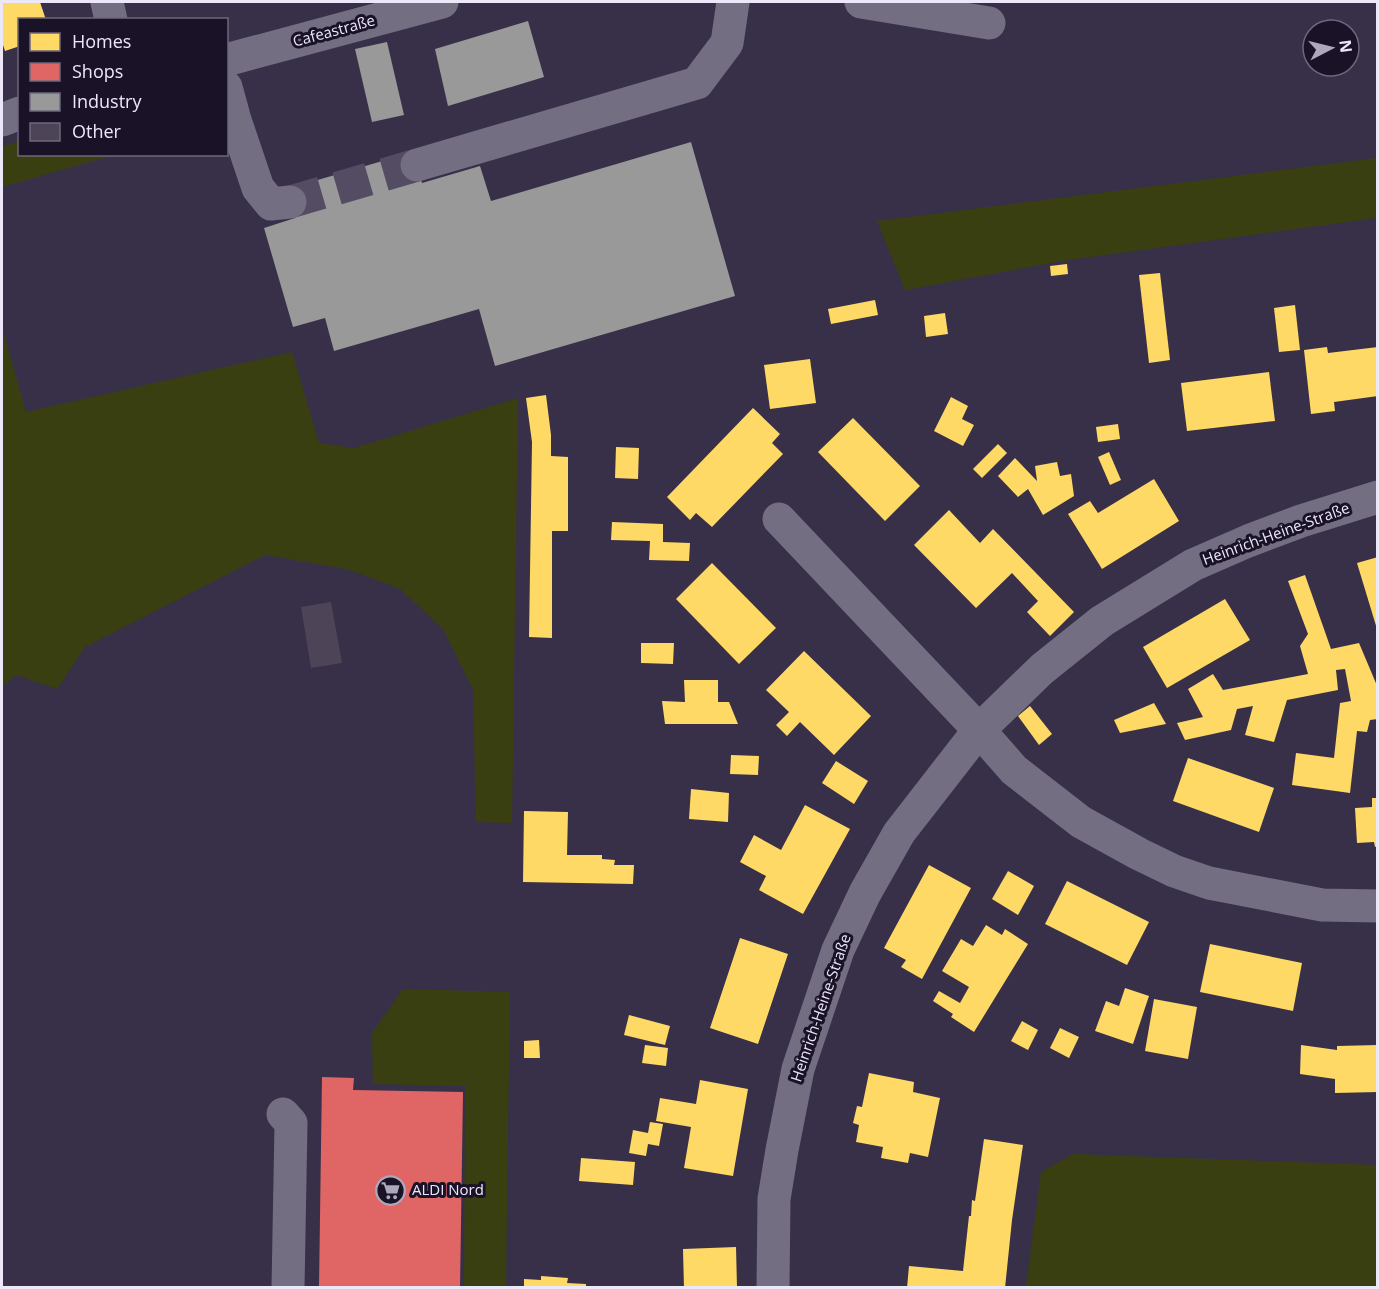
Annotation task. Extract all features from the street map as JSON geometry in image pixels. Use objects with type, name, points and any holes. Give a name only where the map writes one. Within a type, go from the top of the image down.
[{"type":"street","points":[[107,2],[111,18]]},
{"type":"street","name":"Cafeastraße","points":[[228,59],[442,2]]},
{"type":"street","points":[[417,165],[697,83],[727,43],[733,2]]},
{"type":"street","points":[[861,2],[990,23]]},
{"type":"street","points":[[228,94],[258,188],[271,204],[290,202]]},
{"type":"street","points":[[2,120],[18,114]]},
{"type":"street","name":"Heinrich-Heine-Straße","points":[[773,1287],[774,1199],[798,1069],[838,950],[865,893],[899,833],[979,730],[1042,669],[1102,621],[1193,565],[1301,521],[1377,497]]},
{"type":"street","points":[[779,519],[1014,770],[1081,822],[1174,871],[1209,883],[1322,905],[1377,906]]},
{"type":"street","points":[[283,1114],[291,1123],[288,1287]]},
{"type":"green space","points":[[18,141],[18,156],[110,156],[2,187],[2,147]]},
{"type":"green space","points":[[1377,158],[1377,218],[1068,260],[905,290],[877,221]]},
{"type":"green space","points":[[2,327],[26,412],[292,352],[319,443],[354,448],[518,398],[512,823],[476,822],[473,690],[443,629],[400,589],[347,569],[265,555],[85,647],[57,689],[16,675],[2,688]]},
{"type":"green space","points":[[403,989],[510,992],[506,1287],[464,1287],[465,1086],[373,1084],[372,1033]]},
{"type":"green space","points":[[1073,1154],[1377,1165],[1377,1287],[1026,1287],[1041,1172]]},
{"type":"building: Homes","points":[[40,2],[45,18],[18,18],[18,47],[5,51],[2,42],[2,3]]},
{"type":"building: Homes","points":[[1067,264],[1068,274],[1051,276],[1050,266]]},
{"type":"building: Homes","points":[[1160,273],[1170,360],[1149,363],[1139,275]]},
{"type":"building: Homes","points":[[875,300],[878,315],[831,324],[828,309]]},
{"type":"building: Homes","points":[[1295,305],[1300,350],[1279,352],[1274,308]]},
{"type":"building: Homes","points":[[945,313],[948,334],[926,337],[924,316]]},
{"type":"building: Homes","points":[[1327,347],[1328,353],[1378,347],[1378,396],[1334,402],[1335,411],[1311,414],[1304,350]]},
{"type":"building: Homes","points":[[810,359],[816,403],[770,409],[764,365]]},
{"type":"building: Homes","points":[[1269,372],[1275,421],[1187,431],[1181,383]]},
{"type":"building: Homes","points":[[546,395],[551,456],[568,457],[568,531],[552,531],[552,638],[529,637],[532,442],[526,398]]},
{"type":"building: Homes","points":[[951,397],[968,406],[962,419],[974,425],[963,446],[934,431]]},
{"type":"building: Homes","points":[[753,408],[780,434],[772,443],[783,454],[712,527],[696,513],[690,520],[667,497]]},
{"type":"building: Homes","points":[[853,418],[920,486],[885,521],[818,452]]},
{"type":"building: Homes","points":[[1118,424],[1120,439],[1098,442],[1096,427]]},
{"type":"building: Homes","points":[[998,444],[1007,453],[982,478],[973,469]]},
{"type":"building: Homes","points":[[616,447],[639,448],[638,479],[615,478]]},
{"type":"building: Homes","points":[[1109,452],[1121,480],[1110,485],[1098,457]]},
{"type":"building: Homes","points":[[1015,458],[1037,481],[1035,466],[1057,462],[1060,476],[1071,474],[1074,496],[1043,515],[1028,489],[1018,497],[998,476]]},
{"type":"building: Homes","points":[[1154,479],[1179,521],[1102,569],[1068,514],[1090,501],[1098,513]]},
{"type":"building: Homes","points":[[949,510],[980,543],[993,529],[1074,612],[1050,636],[1027,612],[1038,601],[1012,573],[976,608],[914,545]]},
{"type":"building: Homes","points":[[612,522],[663,524],[663,542],[690,543],[689,561],[649,560],[650,541],[611,540]]},
{"type":"building: Homes","points":[[1378,557],[1378,629],[1377,629],[1357,563]]},
{"type":"building: Homes","points":[[712,563],[776,628],[739,664],[676,599]]},
{"type":"building: Homes","points":[[1305,575],[1331,649],[1359,643],[1378,688],[1378,719],[1370,720],[1367,732],[1357,731],[1350,793],[1292,785],[1296,753],[1334,758],[1340,703],[1351,701],[1345,669],[1336,670],[1338,690],[1287,700],[1274,742],[1245,735],[1253,706],[1237,709],[1231,730],[1185,740],[1177,723],[1203,717],[1188,689],[1213,674],[1223,690],[1308,674],[1300,646],[1308,634],[1288,581]]},
{"type":"building: Homes","points":[[1225,599],[1250,640],[1167,688],[1143,647]]},
{"type":"building: Homes","points":[[641,643],[674,643],[673,664],[641,663]]},
{"type":"building: Homes","points":[[804,651],[871,716],[834,755],[800,722],[787,736],[776,725],[789,712],[766,690]]},
{"type":"building: Homes","points":[[684,680],[718,680],[718,702],[729,702],[738,724],[665,724],[662,701],[685,702]]},
{"type":"building: Homes","points":[[1154,703],[1166,724],[1120,733],[1114,720]]},
{"type":"building: Homes","points":[[1030,706],[1052,734],[1039,745],[1018,716]]},
{"type":"building: Homes","points":[[731,755],[759,756],[758,775],[730,774]]},
{"type":"building: Homes","points":[[1188,758],[1274,788],[1259,832],[1173,801]]},
{"type":"building: Homes","points":[[836,761],[868,781],[854,804],[822,783]]},
{"type":"building: Homes","points":[[691,789],[729,793],[728,822],[689,819]]},
{"type":"building: Homes","points":[[1372,798],[1378,798],[1378,846],[1375,847],[1374,842],[1357,843],[1355,808],[1372,807]]},
{"type":"building: Homes","points":[[805,805],[850,829],[803,914],[759,890],[766,876],[740,862],[754,835],[781,850]]},
{"type":"building: Homes","points":[[524,811],[568,812],[567,855],[602,855],[602,859],[615,860],[614,865],[634,865],[633,884],[523,882]]},
{"type":"building: Homes","points":[[929,865],[971,888],[922,979],[901,967],[906,960],[884,948]]},
{"type":"building: Homes","points":[[1008,871],[1034,886],[1018,915],[992,899]]},
{"type":"building: Homes","points":[[1067,881],[1149,922],[1127,965],[1045,924]]},
{"type":"building: Homes","points":[[986,925],[1002,935],[1005,929],[1028,944],[974,1032],[951,1017],[953,1014],[933,1001],[939,991],[960,1003],[969,987],[942,971],[961,939],[973,946]]},
{"type":"building: Homes","points":[[740,938],[788,954],[758,1044],[710,1028]]},
{"type":"building: Homes","points":[[1210,944],[1302,963],[1293,1011],[1200,992]]},
{"type":"building: Homes","points":[[1125,988],[1149,996],[1133,1044],[1095,1031],[1106,1001],[1119,1006]]},
{"type":"building: Homes","points":[[1154,999],[1197,1007],[1188,1059],[1145,1051]]},
{"type":"building: Homes","points":[[629,1015],[670,1026],[665,1045],[624,1035]]},
{"type":"building: Homes","points":[[1022,1021],[1038,1030],[1028,1050],[1011,1041]]},
{"type":"building: Homes","points":[[1060,1028],[1079,1037],[1069,1058],[1050,1048]]},
{"type":"building: Homes","points":[[539,1040],[540,1058],[524,1058],[524,1041]]},
{"type":"building: Homes","points":[[645,1045],[668,1048],[666,1066],[642,1063]]},
{"type":"building: Homes","points":[[1301,1045],[1337,1050],[1337,1046],[1378,1045],[1378,1092],[1335,1093],[1335,1079],[1300,1074]]},
{"type":"building: Homes","points":[[869,1073],[914,1082],[913,1092],[940,1098],[928,1157],[910,1153],[908,1163],[881,1158],[883,1147],[856,1142],[859,1125],[853,1123],[857,1106],[862,1107]]},
{"type":"building: Homes","points":[[700,1080],[748,1089],[733,1176],[684,1168],[691,1127],[656,1121],[660,1098],[696,1104]]},
{"type":"building: Homes","points":[[650,1122],[663,1124],[659,1146],[648,1144],[646,1156],[629,1153],[633,1130],[648,1133]]},
{"type":"building: Homes","points":[[984,1139],[1023,1145],[1005,1288],[907,1288],[909,1266],[963,1271],[969,1216],[971,1216],[972,1200],[975,1201]]},
{"type":"building: Homes","points":[[581,1158],[635,1162],[633,1185],[579,1181]]},
{"type":"building: Homes","points":[[736,1247],[737,1288],[684,1288],[683,1249]]},
{"type":"building: Homes","points":[[541,1276],[568,1278],[567,1283],[586,1284],[586,1288],[524,1288],[524,1279],[541,1280]]},
{"type":"building: Shops","name":"ALDI Nord","points":[[322,1077],[354,1078],[353,1090],[463,1092],[460,1288],[319,1288]]},
{"type":"building: Industry","points":[[528,21],[544,77],[448,106],[435,49]]},
{"type":"building: Industry","points":[[387,42],[404,115],[372,122],[355,49]]},
{"type":"building: Industry","points":[[691,142],[735,296],[495,366],[479,309],[334,351],[325,318],[293,327],[264,228],[295,218],[287,189],[413,152],[422,183],[480,166],[491,201]]},
{"type":"building: Other","points":[[331,602],[342,663],[311,668],[301,607]]},
{"type":"tunnel","points":[[290,202],[417,165]]},
{"type":"place","name":"ALDI Nord","points":[[391,1190]]}]
